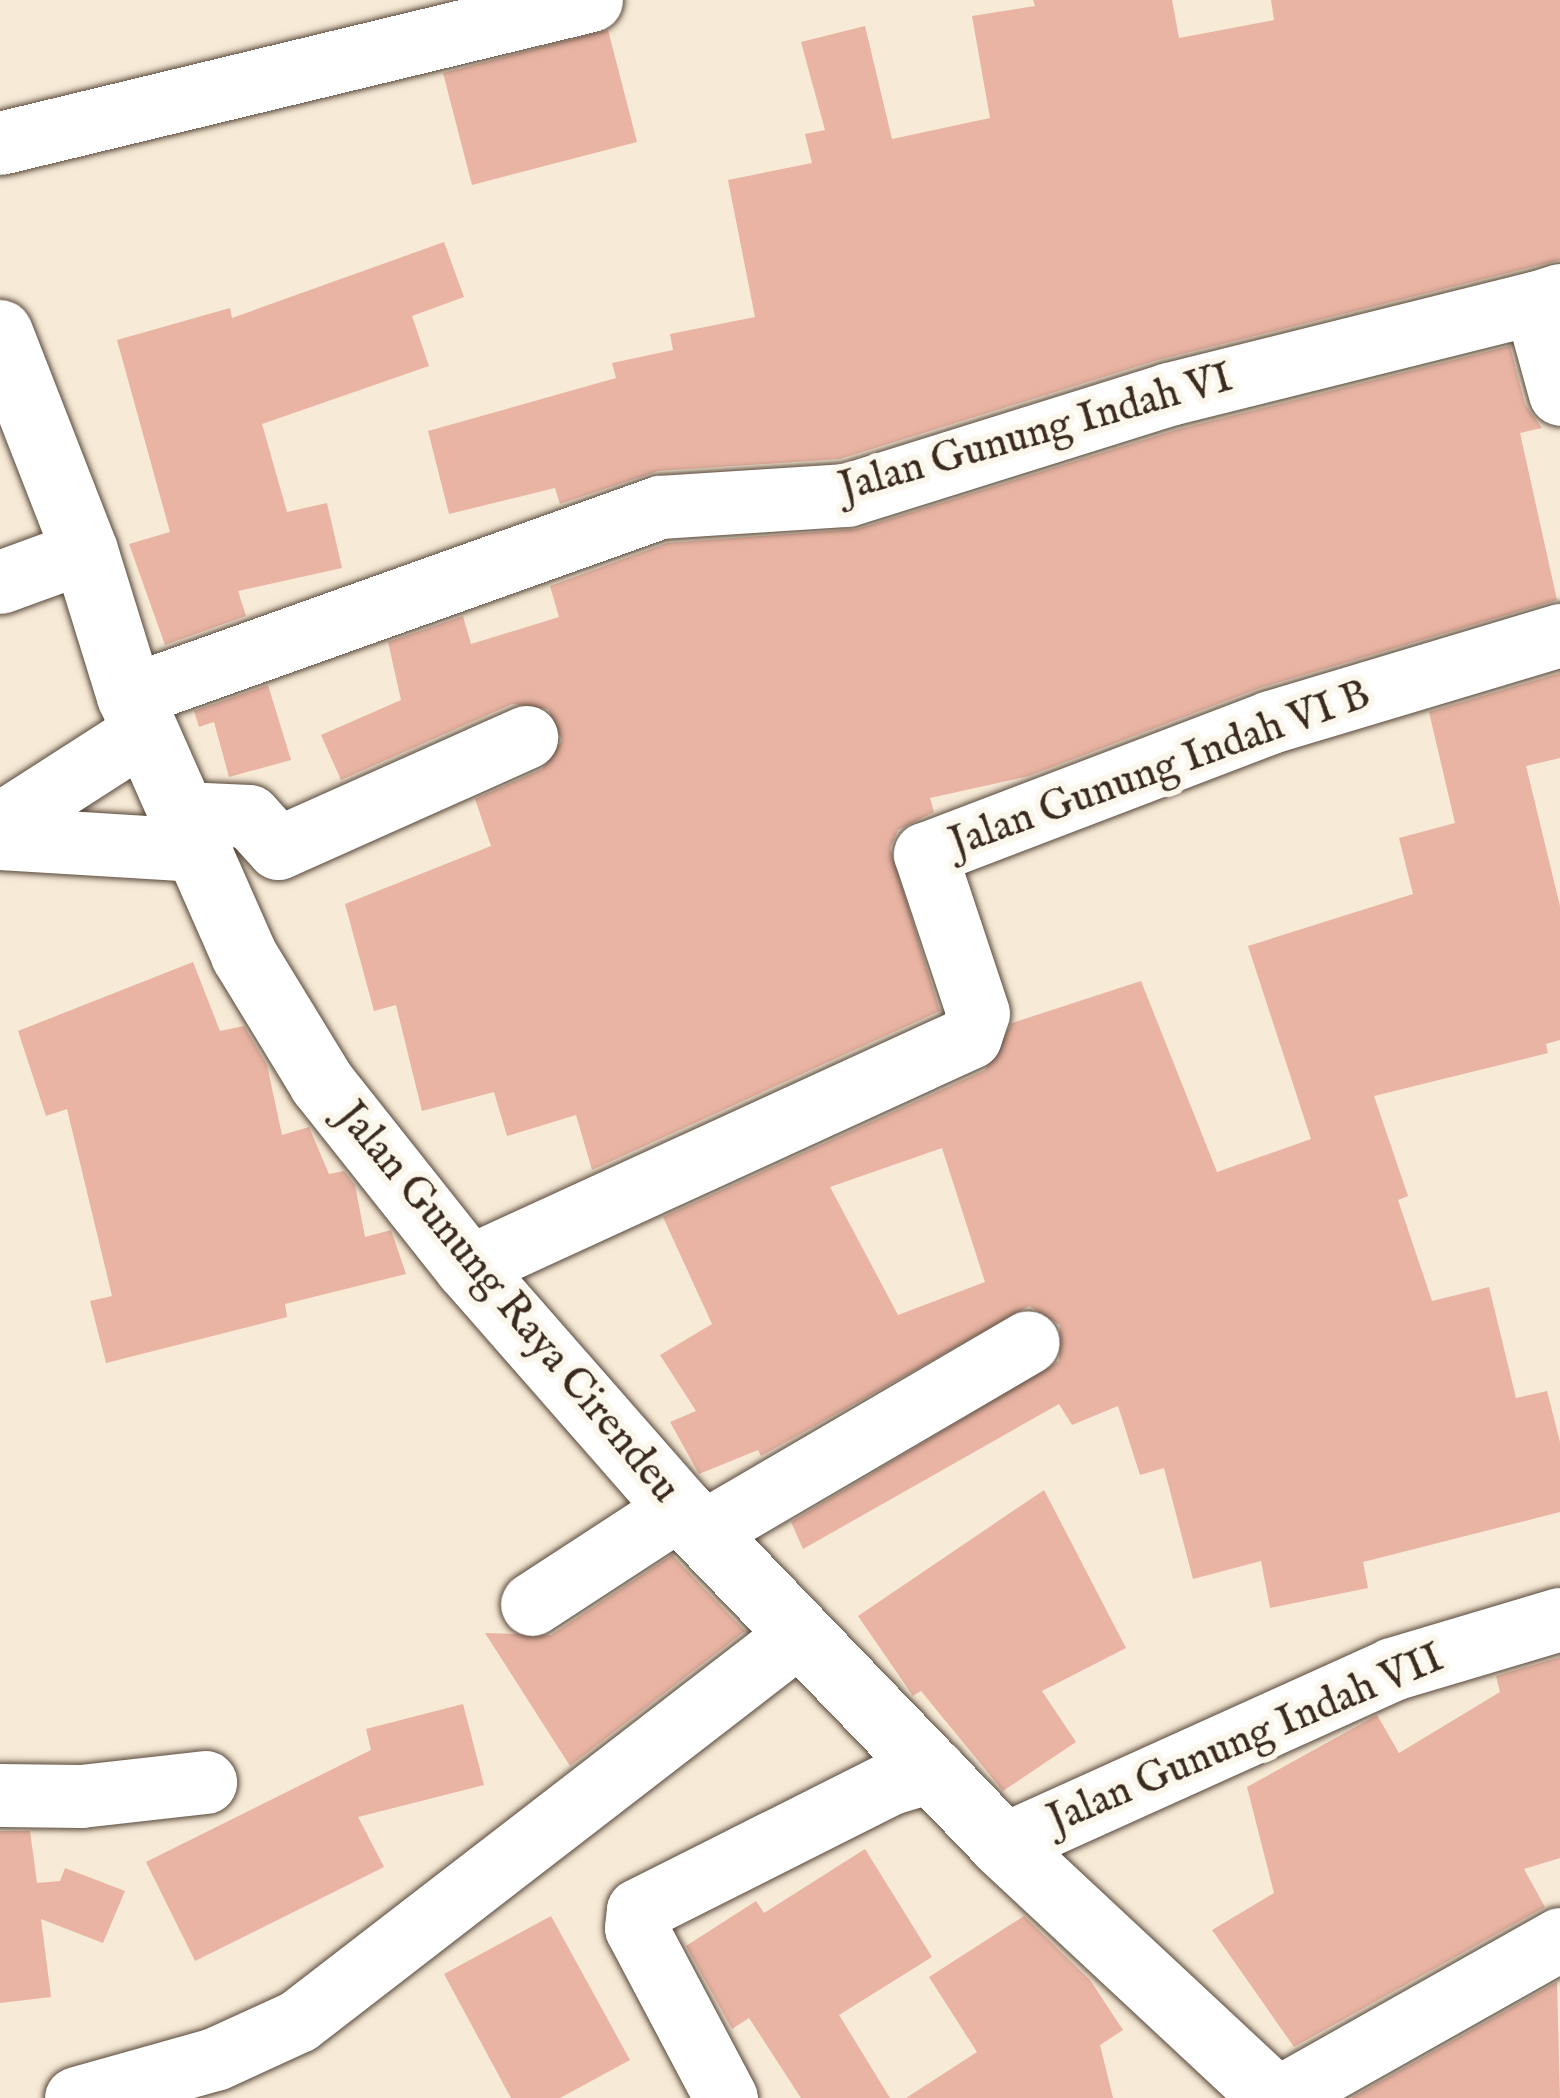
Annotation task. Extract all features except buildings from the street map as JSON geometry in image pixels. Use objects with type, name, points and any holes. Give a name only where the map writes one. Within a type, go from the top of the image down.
[{"type":"street","points":[[0,142],[591,0]]},
{"type":"street","points":[[1547,299],[1560,394]]},
{"type":"street","name":"Jalan Gunung Indah VI","points":[[0,824],[137,713],[660,507],[848,495],[1169,394],[1547,299]]},
{"type":"street","name":"Jalan Gunung Raya Cirendeu","points":[[0,333],[85,551],[137,713],[244,955],[322,1083],[468,1267],[798,1635],[1003,1845],[1276,2098]]},
{"type":"street","points":[[0,582],[85,551]]},
{"type":"street","name":"Jalan Gunung Indah VI B","points":[[468,1267],[970,1036],[978,1013],[925,854],[1270,722],[1560,635]]},
{"type":"street","points":[[0,838],[190,831],[249,816],[278,848],[526,737]]},
{"type":"street","points":[[532,1604],[1028,1342]]},
{"type":"street","name":"Jalan Gunung Indah VII","points":[[1003,1845],[1392,1669],[1560,1619]]},
{"type":"street","points":[[76,2098],[215,2059],[298,2021],[798,1635]]},
{"type":"street","points":[[726,2098],[636,1928],[638,1910],[891,1783],[934,1770]]},
{"type":"street","points":[[0,1795],[81,1796],[206,1782]]},
{"type":"street","points":[[1276,2098],[1560,1939]]}]
